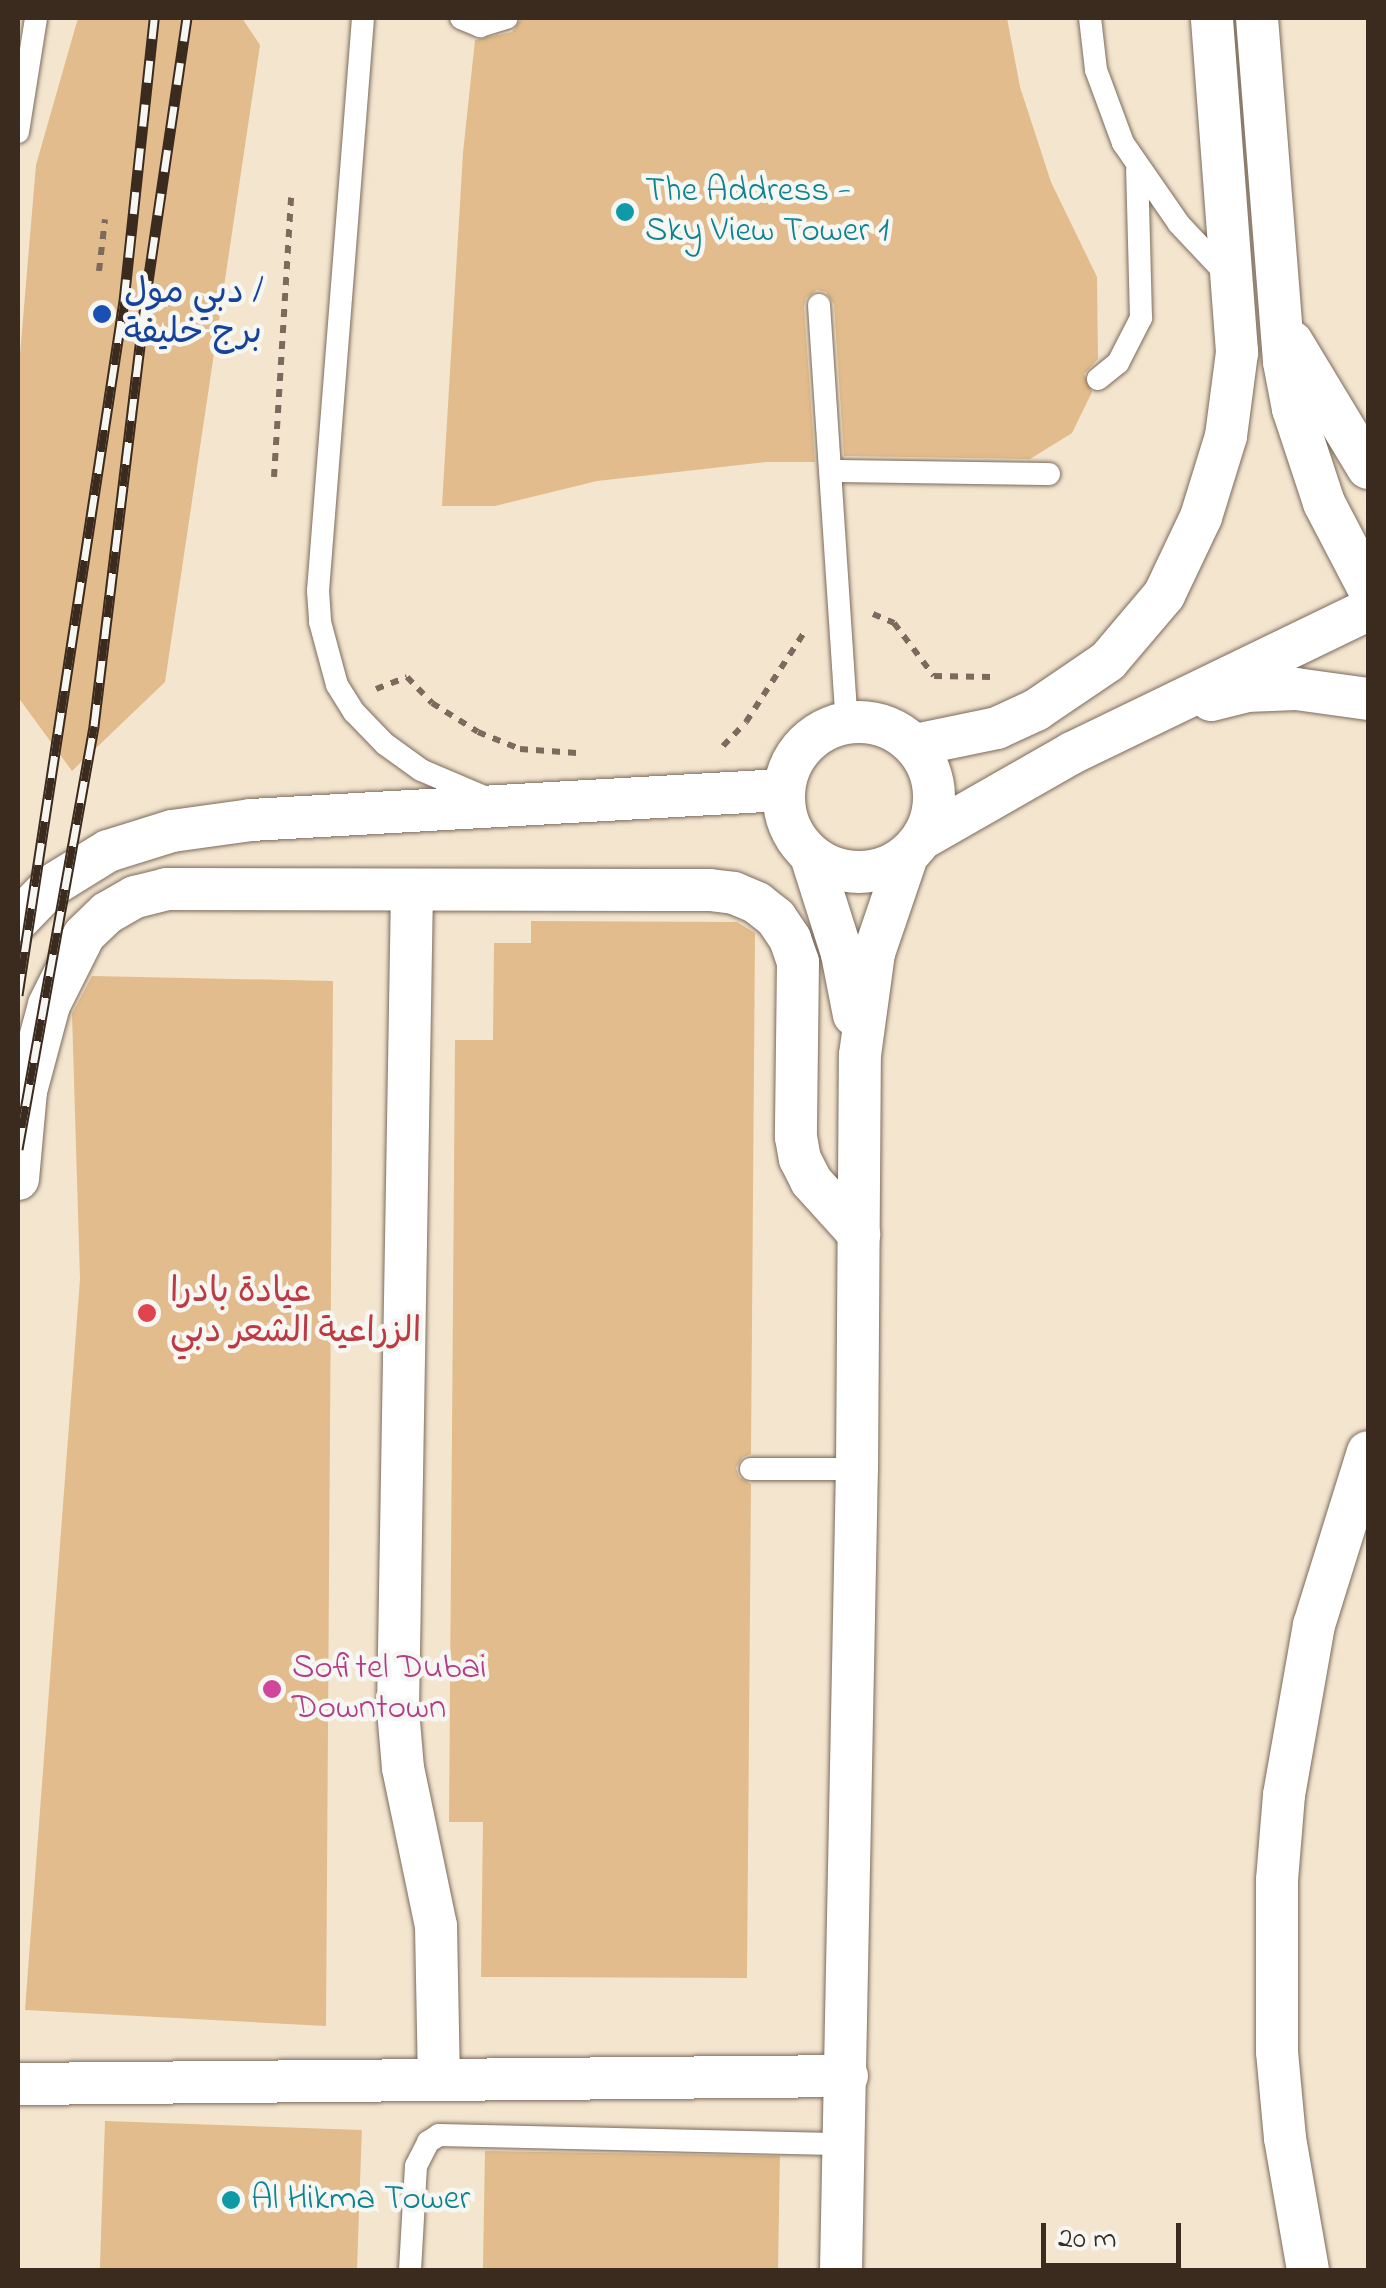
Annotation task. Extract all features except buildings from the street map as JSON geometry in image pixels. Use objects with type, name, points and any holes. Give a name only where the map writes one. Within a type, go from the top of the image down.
[{"type":"street","points":[[915,745],[997,728],[1062,695],[1108,661],[1164,595],[1201,517],[1226,436],[1237,352],[1212,18]]},
{"type":"street","points":[[1257,18],[1278,315],[1293,409],[1307,456],[1345,550],[1368,587]]},
{"type":"street","points":[[1278,315],[1335,419],[1368,468]]},
{"type":"street","points":[[841,2270],[857,1469],[860,1055],[874,954],[915,847],[935,807],[932,774],[915,745],[896,730],[872,722],[847,722],[824,730],[803,745],[790,766],[783,790],[785,816],[795,838],[812,856],[834,869],[859,873],[884,868],[915,847],[1147,715],[1368,610]]},
{"type":"street","points":[[1147,715],[1246,692],[1296,689],[1368,699]]},
{"type":"street","points":[[18,920],[51,886],[108,851],[172,831],[251,820],[783,790]]},
{"type":"street","points":[[812,856],[842,954],[860,1055]]},
{"type":"street","points":[[18,1178],[26,1090],[49,1005],[84,935],[107,912],[135,897],[166,889],[710,890],[734,893],[758,903],[783,929],[798,962],[796,1137],[800,1159],[811,1182],[859,1234]]},
{"type":"street","points":[[412,890],[398,1710],[403,1768],[436,1926],[440,2080]]},
{"type":"street","points":[[1308,2270],[1285,2138],[1278,2052],[1277,1880],[1284,1795],[1314,1625],[1368,1452]]},
{"type":"street","points":[[18,2084],[847,2076]]},
{"type":"lane","points":[[18,132],[36,18]]},
{"type":"lane","points":[[363,18],[318,591],[326,654],[354,712],[384,744],[421,770],[466,791],[513,805]]},
{"type":"lane","points":[[461,18],[480,26],[507,18]]},
{"type":"lane","points":[[1090,18],[1104,95],[1136,166],[1179,224],[1233,281]]},
{"type":"lane","points":[[1098,379],[1118,363],[1141,318],[1136,166]]},
{"type":"lane","points":[[819,305],[843,617],[847,722]]},
{"type":"lane","points":[[833,472],[1049,474]]},
{"type":"lane","points":[[751,1469],[857,1469]]},
{"type":"lane","points":[[410,2270],[416,2166],[428,2142],[439,2135],[845,2144]]},
{"type":"path","points":[[274,477],[290,198]]},
{"type":"path","points":[[98,271],[105,218]]},
{"type":"path","points":[[715,752],[746,722],[792,646],[814,621],[875,614],[894,622],[934,676],[986,680],[1000,672]]},
{"type":"path","points":[[354,712],[377,688],[407,677],[432,703],[520,750],[588,754]]},
{"type":"railway","points":[[18,995],[124,301],[154,18]]},
{"type":"railway","points":[[18,1149],[94,726],[145,302],[187,18]]},
{"type":"place","name":"The Address - Sky View Tower 1","points":[[625,212]]},
{"type":"place","name":"دبي مول / برج خليفة","points":[[102,314]]},
{"type":"place","name":"عيادة بادرا الزراعية الشعر دبي","points":[[147,1313]]},
{"type":"place","name":"Sofitel Dubai Downtown","points":[[272,1689]]},
{"type":"place","name":"Al Hikma Tower","points":[[231,2200]]}]
